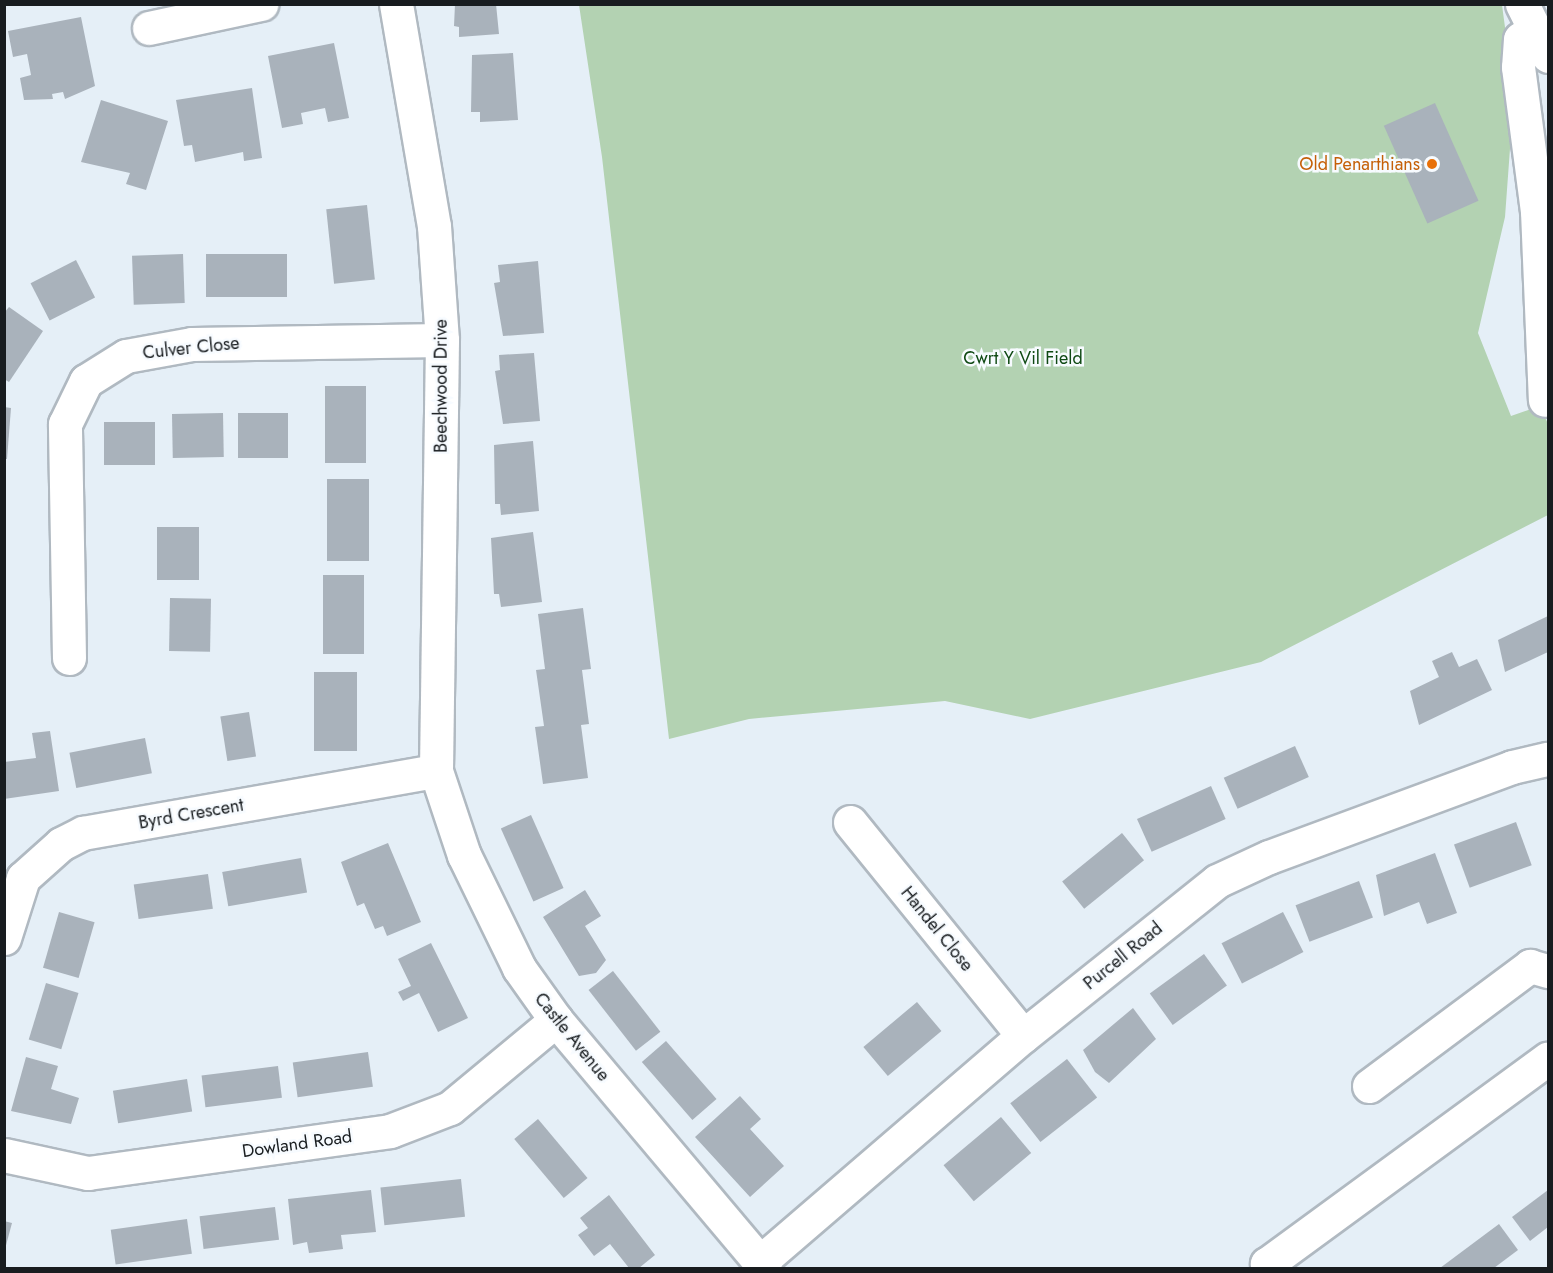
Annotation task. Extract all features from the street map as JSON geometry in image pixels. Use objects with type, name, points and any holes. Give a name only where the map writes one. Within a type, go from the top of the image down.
[{"type":"street","points":[[149,28],[261,4]]},
{"type":"street","name":"Beechwood Drive","points":[[396,4],[434,226],[442,340],[436,771]]},
{"type":"street","points":[[1535,30],[1520,39],[1518,67],[1537,211],[1545,400]]},
{"type":"street","name":"Culver Close","points":[[69,658],[65,424],[86,381],[126,356],[174,346],[442,340]]},
{"type":"street","name":"Purcell Road","points":[[763,1265],[1023,1036],[1232,873],[1512,767],[1548,759]]},
{"type":"street","name":"Byrd Crescent","points":[[4,938],[23,878],[61,844],[83,833],[436,771]]},
{"type":"street","name":"Castle Avenue","points":[[436,771],[464,855],[493,921],[519,968],[556,1020],[763,1265]]},
{"type":"street","name":"Handel Close","points":[[850,822],[1023,1036]]},
{"type":"street","points":[[1369,1086],[1530,966],[1548,971]]},
{"type":"street","name":"Dowland Road","points":[[4,1155],[88,1173],[390,1131],[450,1108],[556,1020]]},
{"type":"street","points":[[1269,1266],[1548,1058]]},
{"type":"green space","name":"Cwrt Y Vil Field","points":[[579,5],[1502,5],[1514,94],[1505,217],[1478,333],[1511,416],[1540,406],[1548,424],[1548,515],[1261,662],[1030,719],[945,701],[749,719],[669,739],[602,157]]},
{"type":"building","points":[[455,4],[496,4],[499,34],[459,37],[459,27],[454,26]]},
{"type":"building","points":[[81,17],[95,86],[65,99],[63,92],[52,94],[53,99],[24,100],[20,78],[31,75],[27,54],[13,57],[8,31]]},
{"type":"building","points":[[334,43],[349,118],[328,122],[325,108],[301,113],[303,124],[282,128],[268,56]]},
{"type":"building","points":[[513,53],[518,120],[480,122],[480,112],[471,112],[472,55]]},
{"type":"building","points":[[252,88],[262,158],[244,161],[243,152],[195,162],[192,145],[184,146],[176,100]]},
{"type":"building","points":[[101,100],[168,121],[146,190],[126,184],[130,173],[81,162]]},
{"type":"building","name":"Old Penarthians","points":[[1435,103],[1479,201],[1427,224],[1384,126]]},
{"type":"building","points":[[367,205],[375,280],[334,284],[326,209]]},
{"type":"building","points":[[183,254],[185,303],[134,305],[132,256]]},
{"type":"building","points":[[206,254],[287,254],[287,297],[206,297]]},
{"type":"building","points":[[76,260],[95,297],[50,321],[31,283]]},
{"type":"building","points":[[538,261],[544,333],[503,336],[494,283],[500,282],[498,265]]},
{"type":"building","points":[[9,307],[43,331],[9,382],[4,379],[4,313]]},
{"type":"building","points":[[534,353],[540,421],[503,424],[495,371],[500,370],[499,355]]},
{"type":"building","points":[[325,386],[366,386],[366,463],[325,463]]},
{"type":"building","points":[[4,407],[11,408],[7,459],[4,459]]},
{"type":"building","points":[[223,413],[224,457],[173,458],[172,414]]},
{"type":"building","points":[[238,413],[288,413],[288,458],[238,458]]},
{"type":"building","points":[[104,422],[155,422],[155,465],[104,465]]},
{"type":"building","points":[[533,441],[539,511],[501,515],[500,504],[495,504],[494,445]]},
{"type":"building","points":[[327,479],[369,479],[369,561],[327,561]]},
{"type":"building","points":[[157,527],[199,527],[199,580],[157,580]]},
{"type":"building","points":[[533,532],[542,602],[501,607],[499,594],[494,594],[491,538]]},
{"type":"building","points":[[323,575],[364,575],[364,654],[323,654]]},
{"type":"building","points":[[170,598],[211,599],[210,652],[169,651]]},
{"type":"building","points":[[583,608],[591,669],[582,670],[589,724],[581,725],[588,778],[543,784],[535,727],[544,726],[536,670],[545,669],[538,614]]},
{"type":"building","points":[[1548,616],[1548,652],[1505,672],[1498,640]]},
{"type":"building","points":[[1452,652],[1459,667],[1477,659],[1492,690],[1419,725],[1410,691],[1439,677],[1432,661]]},
{"type":"building","points":[[314,672],[357,672],[357,751],[314,751]]},
{"type":"building","points":[[249,712],[256,756],[227,761],[220,717]]},
{"type":"building","points":[[50,731],[59,791],[4,799],[4,762],[36,758],[32,733]]},
{"type":"building","points":[[145,738],[152,773],[76,788],[69,753]]},
{"type":"building","points":[[1295,746],[1309,777],[1238,809],[1224,778]]},
{"type":"building","points":[[1211,786],[1226,819],[1152,852],[1137,819]]},
{"type":"building","points":[[531,815],[564,888],[533,902],[501,828]]},
{"type":"building","points":[[1516,822],[1532,865],[1470,888],[1454,845]]},
{"type":"building","points":[[1122,833],[1144,860],[1084,909],[1062,881]]},
{"type":"building","points":[[388,843],[421,922],[387,936],[383,926],[375,929],[364,903],[357,906],[341,862]]},
{"type":"building","points":[[1435,853],[1457,913],[1427,924],[1419,902],[1384,916],[1376,875]]},
{"type":"building","points":[[301,858],[307,892],[228,906],[222,872]]},
{"type":"building","points":[[208,874],[213,909],[139,919],[134,884]]},
{"type":"building","points":[[1359,881],[1373,917],[1309,942],[1296,905]]},
{"type":"building","points":[[585,890],[601,916],[585,926],[606,960],[596,973],[579,976],[543,917]]},
{"type":"building","points":[[59,912],[95,922],[79,978],[43,968]]},
{"type":"building","points":[[1283,912],[1303,952],[1242,983],[1222,943]]},
{"type":"building","points":[[431,943],[468,1018],[438,1032],[419,993],[403,1001],[398,992],[411,986],[398,959]]},
{"type":"building","points":[[1204,954],[1227,986],[1173,1025],[1150,993]]},
{"type":"building","points":[[613,971],[660,1032],[636,1051],[589,990]]},
{"type":"building","points":[[46,983],[79,993],[61,1049],[29,1039]]},
{"type":"building","points":[[917,1002],[941,1031],[888,1076],[863,1047]]},
{"type":"building","points":[[1133,1008],[1156,1039],[1109,1083],[1095,1072],[1083,1050]]},
{"type":"building","points":[[666,1041],[717,1099],[692,1120],[642,1062]]},
{"type":"building","points":[[368,1052],[373,1087],[298,1097],[293,1063]]},
{"type":"building","points":[[26,1057],[58,1066],[51,1089],[79,1098],[71,1124],[11,1111]]},
{"type":"building","points":[[1067,1059],[1097,1098],[1040,1142],[1010,1103]]},
{"type":"building","points":[[278,1066],[282,1098],[205,1107],[202,1075]]},
{"type":"building","points":[[187,1079],[192,1112],[118,1123],[113,1091]]},
{"type":"building","points":[[740,1096],[761,1119],[750,1129],[784,1166],[750,1197],[695,1137]]},
{"type":"building","points":[[1001,1117],[1031,1153],[974,1201],[944,1165]]},
{"type":"building","points":[[538,1119],[587,1178],[564,1198],[514,1139]]},
{"type":"building","points":[[461,1179],[465,1217],[384,1225],[380,1187]]},
{"type":"building","points":[[371,1190],[376,1232],[341,1235],[343,1249],[309,1253],[307,1242],[293,1245],[288,1199]]},
{"type":"building","points":[[1548,1190],[1548,1227],[1530,1241],[1512,1217]]},
{"type":"building","points":[[609,1195],[655,1255],[639,1268],[629,1268],[610,1244],[594,1256],[578,1235],[588,1228],[580,1218]]},
{"type":"building","points":[[275,1207],[279,1240],[204,1249],[200,1216]]},
{"type":"building","points":[[187,1219],[192,1254],[116,1264],[111,1230]]},
{"type":"building","points":[[4,1221],[12,1223],[5,1249],[4,1249]]},
{"type":"building","points":[[1499,1224],[1518,1250],[1494,1268],[1440,1268]]},
{"type":"place","name":"Old Penarthians","points":[[1432,164]]}]
